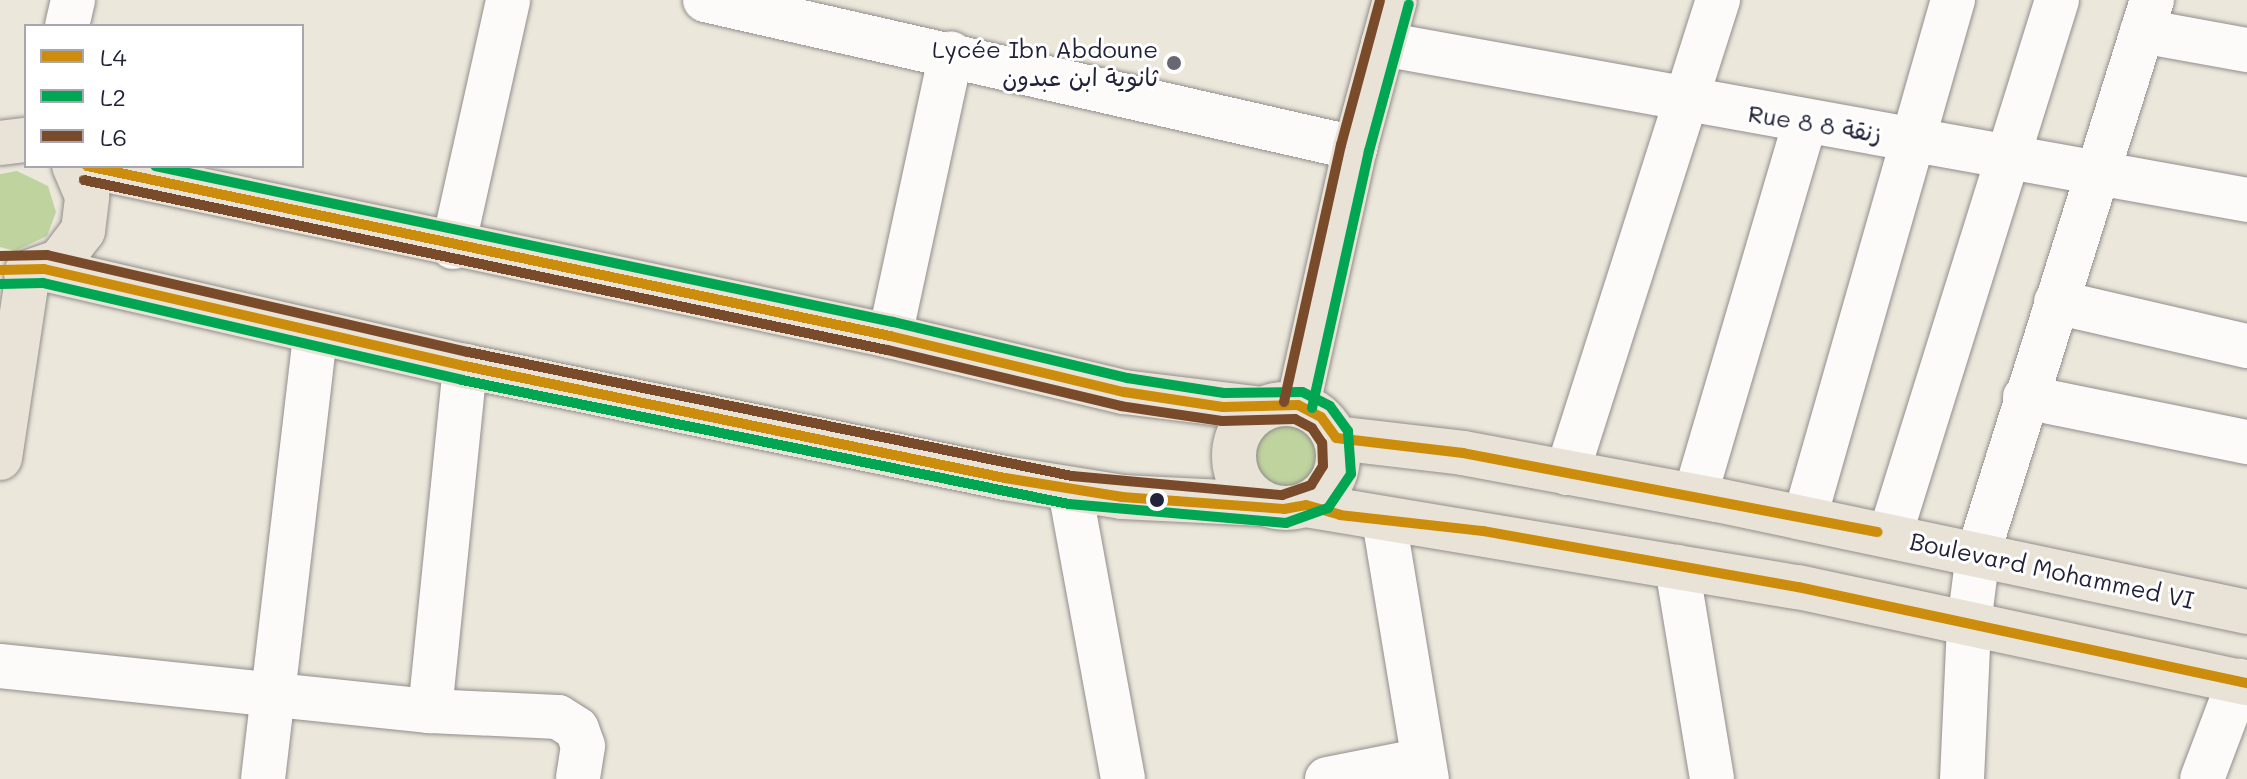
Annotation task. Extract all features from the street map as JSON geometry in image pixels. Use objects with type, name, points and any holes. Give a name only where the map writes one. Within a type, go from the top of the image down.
[{"type":"main road","points":[[1280,407],[1395,0]]},
{"type":"main road","points":[[0,143],[24,140]]},
{"type":"main road","points":[[24,271],[67,254],[83,231],[87,196],[75,168]]},
{"type":"main road","points":[[96,168],[453,247],[890,336],[1124,392],[1280,407],[1321,417],[1336,438],[1339,454],[1331,485],[1285,504],[1239,480],[1234,448],[1249,419],[1280,407]]},
{"type":"main road","points":[[24,271],[465,366],[1070,490],[1285,504],[1384,520],[1483,531],[1969,624],[2243,682]]},
{"type":"main road","points":[[0,458],[24,271]]},
{"type":"main road","name":"Boulevard Mohammed VI","points":[[1336,438],[1567,473],[1805,517],[2247,612]]},
{"type":"street","points":[[67,24],[73,0]]},
{"type":"street","points":[[453,247],[508,0]]},
{"type":"street","points":[[705,0],[1355,148]]},
{"type":"street","points":[[1567,473],[1718,0]]},
{"type":"street","points":[[1805,517],[1917,140],[1953,0]]},
{"type":"street","points":[[1890,535],[2005,157],[2057,0]]},
{"type":"street","points":[[1962,779],[1969,624],[1978,554],[2147,16],[2247,50]]},
{"type":"street","name":"Rue 8 8 زنقة","points":[[1383,44],[1687,102],[2247,200]]},
{"type":"street","points":[[890,336],[951,54]]},
{"type":"street","points":[[1695,496],[1805,122]]},
{"type":"street","points":[[2056,302],[2247,346]]},
{"type":"street","points":[[263,779],[315,333]]},
{"type":"street","points":[[430,711],[465,366]]},
{"type":"street","points":[[2025,397],[2247,442]]},
{"type":"street","points":[[1070,490],[1123,779]]},
{"type":"street","points":[[1327,779],[1425,770],[1384,520]]},
{"type":"street","points":[[1677,567],[1712,779]]},
{"type":"street","points":[[0,666],[430,711],[558,717],[577,729],[583,746],[578,779]]},
{"type":"street","points":[[2202,779],[2243,682]]},
{"type":"green space","points":[[17,171],[48,186],[56,212],[47,236],[15,251],[0,247],[0,174]]},
{"type":"green space","points":[[1283,421],[1298,424],[1311,432],[1319,445],[1322,460],[1319,475],[1311,488],[1298,496],[1283,499],[1268,496],[1255,488],[1247,475],[1244,460],[1247,445],[1255,432],[1268,424]]},
{"type":"transit line","name":"L6","points":[[1284,402],[1341,145],[1380,0]]},
{"type":"transit line","name":"L2","points":[[1312,408],[1369,151],[1409,4]]},
{"type":"transit line","name":"L4","points":[[96,168],[890,336],[1124,392],[1223,407],[1298,405],[1321,417],[1336,438],[1463,453],[1878,532]]},
{"type":"transit line","name":"L2","points":[[0,284],[43,283],[462,380],[1069,504],[1286,523],[1328,508],[1351,474],[1348,431],[1330,406],[1302,392],[1224,393],[1127,378],[893,322],[164,168]]},
{"type":"transit line","name":"L6","points":[[0,256],[47,255],[468,352],[1072,476],[1282,495],[1311,485],[1323,466],[1322,443],[1312,428],[1295,419],[1222,421],[1121,406],[887,350],[84,180]]},
{"type":"transit line","name":"L4","points":[[0,270],[44,269],[465,366],[1005,478],[1122,497],[1284,509],[1306,505],[1340,515],[1483,531],[1798,587],[2247,683]]},
{"type":"place","name":"Lycée Ibn Abdoune ثانوية ابن عبدون","points":[[1174,63]]}]
